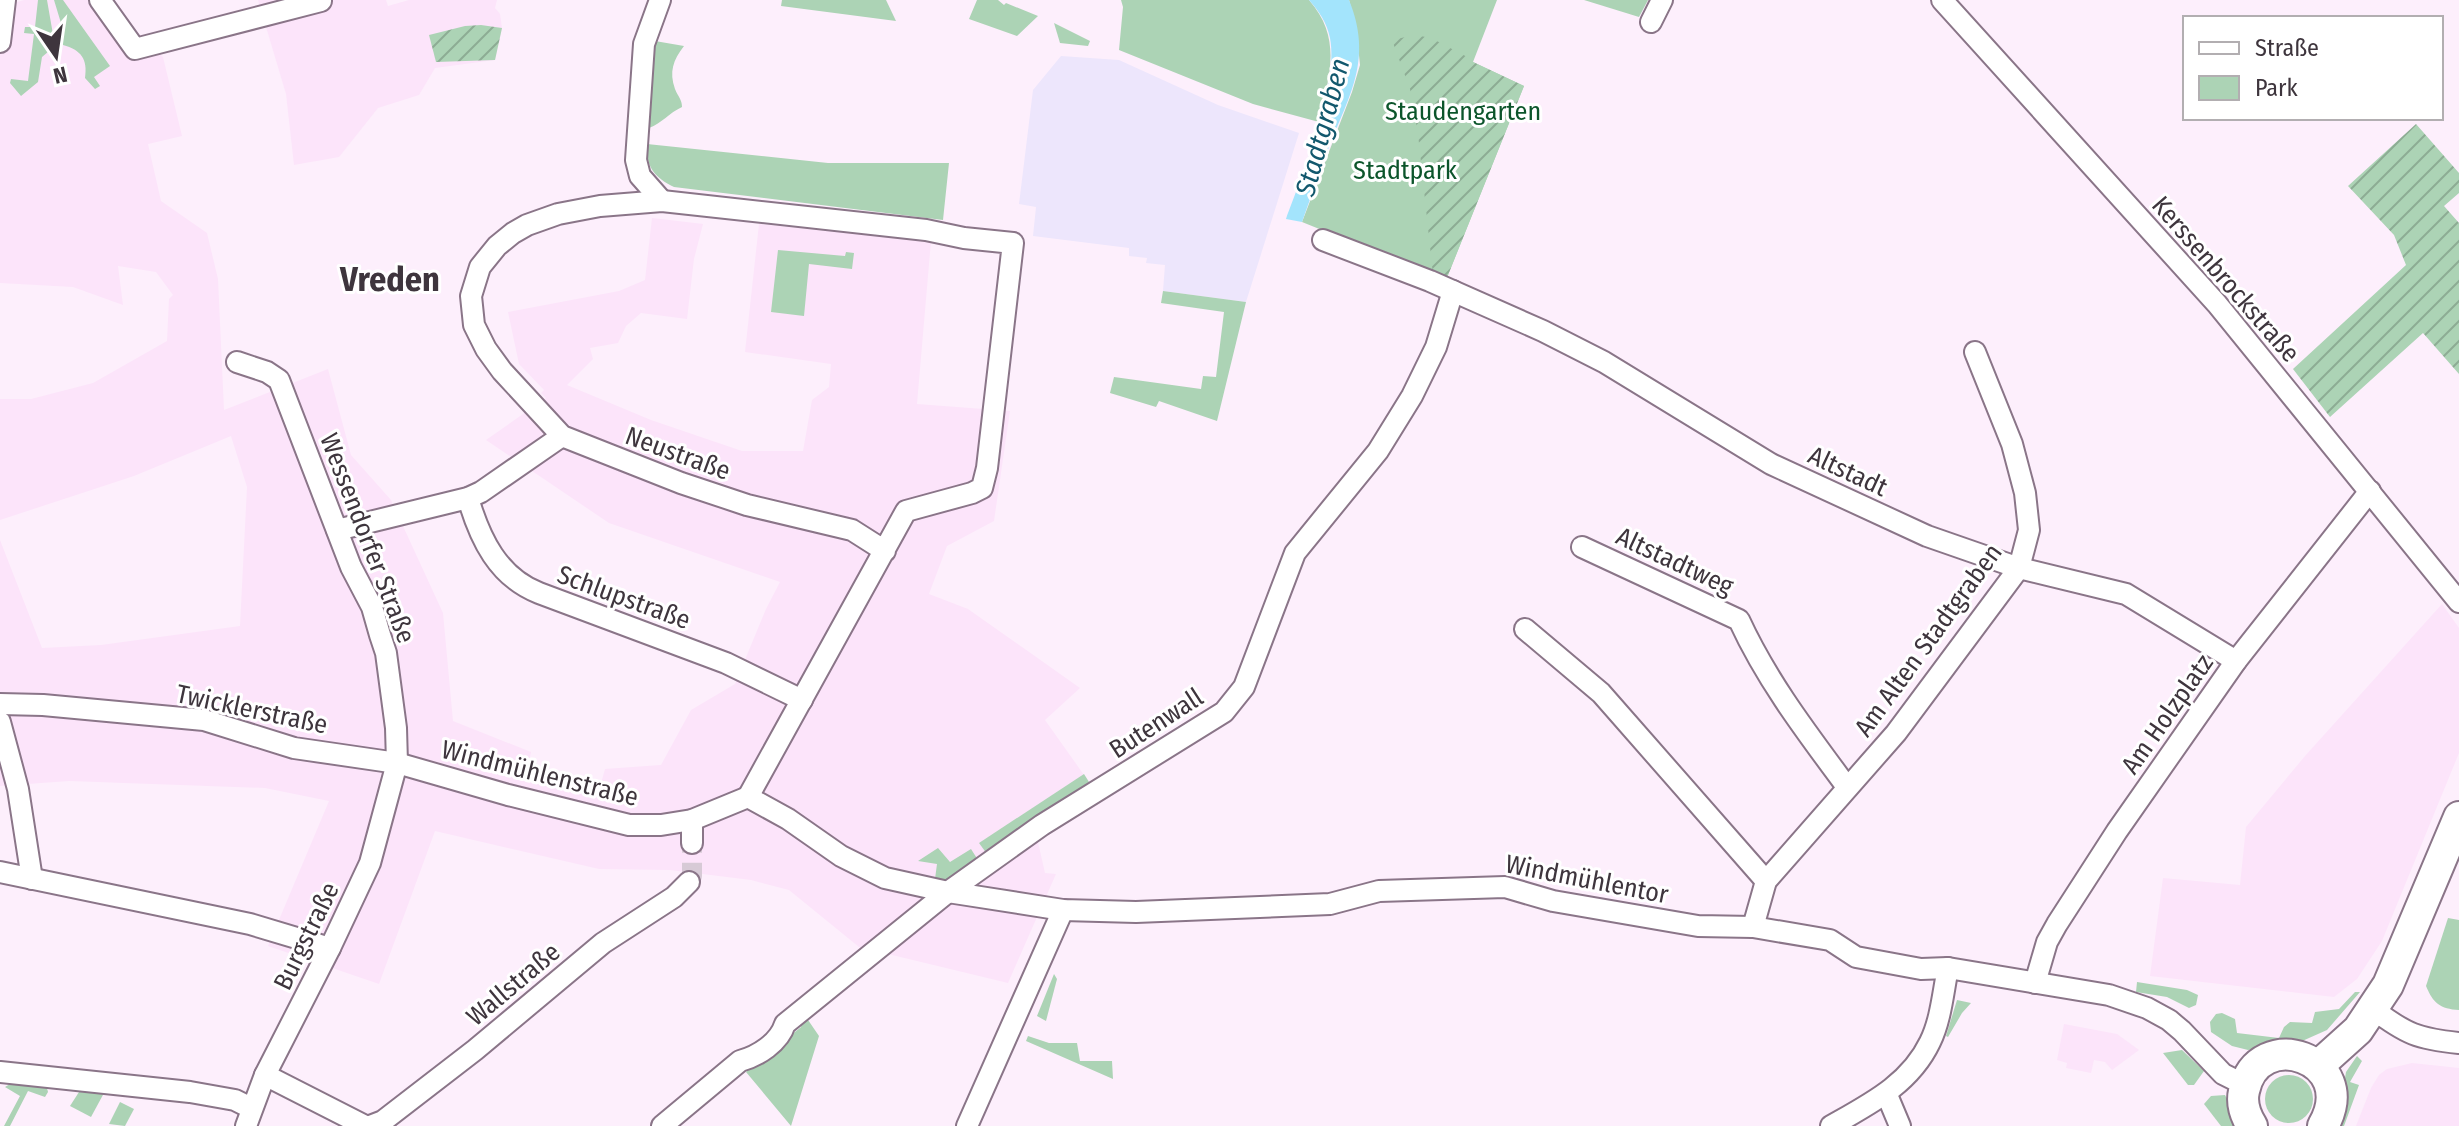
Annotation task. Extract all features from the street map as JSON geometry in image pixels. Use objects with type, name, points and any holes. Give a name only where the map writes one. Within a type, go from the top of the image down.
[{"type":"street","points":[[0,42],[5,0]]},
{"type":"street","points":[[100,0],[135,49],[321,1]]},
{"type":"street","points":[[660,0],[644,44],[636,160],[640,176],[662,201]]},
{"type":"street","points":[[1651,22],[1662,0]]},
{"type":"street","name":"Kerssenbrockstraße","points":[[1942,0],[2217,304],[2459,602]]},
{"type":"street","name":"Neustraße","points":[[662,201],[926,230],[1013,243],[987,468],[982,488],[906,511],[885,551],[852,530],[747,505],[681,483],[562,436],[502,371],[474,325],[471,296],[480,267],[497,246],[527,225],[558,214],[600,206],[662,201]]},
{"type":"street","points":[[1323,240],[1453,291]]},
{"type":"street","name":"Altstadt","points":[[1453,291],[1604,362],[1771,464],[1927,536],[2019,568],[2126,594],[2236,661]]},
{"type":"street","name":"Butenwall","points":[[662,1126],[740,1061],[753,1057],[781,1035],[785,1024],[948,892],[1042,825],[1224,712],[1244,687],[1258,656],[1295,553],[1378,451],[1412,396],[1436,347],[1453,291]]},
{"type":"street","name":"Am Alten Stadtgraben","points":[[1753,927],[1766,881],[1896,733],[2019,568],[2029,530],[2025,493],[2012,444],[1975,352]]},
{"type":"street","name":"Wessendorfer Straße","points":[[237,362],[267,372],[279,380],[351,567],[372,607],[386,653],[396,728],[397,763]]},
{"type":"street","points":[[337,530],[468,498],[562,436]]},
{"type":"street","name":"Am Holzplatz","points":[[2035,983],[2057,924],[2117,831],[2236,661],[2370,491]]},
{"type":"street","name":"Schlupstraße","points":[[468,498],[495,559],[514,581],[726,663],[802,700]]},
{"type":"street","name":"Altstadtweg","points":[[1582,547],[1739,620],[1778,694],[1847,787]]},
{"type":"street","points":[[748,797],[885,551]]},
{"type":"street","points":[[1525,629],[1601,693],[1766,881]]},
{"type":"street","name":"Twicklerstraße","points":[[0,704],[204,720],[294,748],[397,763]]},
{"type":"street","points":[[0,722],[18,789],[32,879]]},
{"type":"street","name":"Windmühlenstraße","points":[[397,763],[462,783],[629,825],[661,825],[692,820],[748,797]]},
{"type":"street","name":"Burgstraße","points":[[249,1117],[265,1075],[370,863],[397,763]]},
{"type":"street","name":"Windmühlentor","points":[[748,797],[788,819],[841,856],[885,878],[948,892],[1063,910],[1136,912],[1330,904],[1379,891],[1505,887],[1553,901],[1698,926],[1753,927],[1830,940],[1856,957],[1921,969],[1948,968],[2109,995],[2147,1008],[2176,1026],[2223,1074],[2245,1085]]},
{"type":"street","points":[[2318,1066],[2358,1030],[2373,1009],[2402,957],[2459,817]]},
{"type":"street","points":[[692,820],[692,843]]},
{"type":"street","points":[[0,872],[250,924],[330,948]]},
{"type":"street","name":"Wallstraße","points":[[265,1075],[367,1126],[383,1121],[475,1050],[603,943],[674,897],[689,882]]},
{"type":"street","points":[[967,1126],[1063,910]]},
{"type":"street","points":[[1831,1126],[1887,1095],[1917,1063],[1931,1041],[1948,968]]},
{"type":"street","points":[[2373,1009],[2410,1035],[2459,1043]]},
{"type":"street","points":[[2252,1126],[2244,1111],[2245,1085],[2259,1064],[2283,1054],[2308,1059],[2328,1079],[2333,1094],[2331,1110],[2323,1126]]},
{"type":"street","points":[[0,1072],[217,1096],[249,1117]]},
{"type":"street","points":[[1887,1095],[1900,1126]]},
{"type":"shaded area","points":[[24,0],[114,0],[141,37],[163,57],[182,136],[148,144],[161,201],[207,233],[218,279],[224,410],[328,369],[351,455],[391,500],[443,613],[453,721],[531,752],[526,777],[598,794],[605,769],[661,765],[691,710],[735,684],[780,582],[609,523],[486,440],[546,398],[541,393],[544,390],[519,364],[508,312],[619,291],[645,280],[652,218],[703,224],[694,259],[687,319],[641,313],[626,326],[618,343],[590,348],[593,359],[567,385],[651,420],[742,451],[803,451],[812,400],[829,387],[831,364],[745,352],[759,224],[931,241],[917,404],[1010,411],[994,521],[947,546],[929,594],[968,609],[1080,688],[1045,720],[1089,782],[1033,820],[1045,873],[1056,874],[1008,983],[859,947],[789,890],[751,880],[670,870],[599,869],[435,831],[379,984],[268,946],[329,801],[265,788],[69,781],[0,786],[0,540],[42,648],[101,645],[240,626],[247,487],[231,436],[134,476],[0,520],[0,399],[31,399],[93,383],[167,341],[169,299],[173,295],[156,272],[118,266],[123,305],[73,287],[0,283],[0,7]]},
{"type":"shaded area","points":[[258,0],[386,0],[388,6],[409,0],[497,0],[495,8],[500,14],[502,28],[495,60],[435,68],[419,95],[378,108],[339,157],[294,165],[286,94]]},
{"type":"shaded area","points":[[1061,56],[1119,60],[1218,105],[1299,133],[1246,302],[1163,291],[1165,265],[1146,263],[1147,258],[1129,256],[1129,248],[1033,236],[1036,207],[1019,204],[1033,90]]},
{"type":"shaded area","points":[[2442,604],[2459,628],[2459,753],[2382,941],[2357,979],[2334,997],[2150,976],[2163,878],[2240,885],[2246,827],[2305,756]]},
{"type":"shaded area","points":[[2064,1024],[2117,1034],[2139,1050],[2112,1070],[2105,1062],[2094,1060],[2091,1073],[2066,1068],[2067,1063],[2057,1060]]},
{"type":"shaded area","points":[[2412,1063],[2459,1068],[2459,1126],[2356,1126],[2379,1075],[2387,1069]]},
{"type":"green space","points":[[38,0],[47,0],[55,46],[42,57],[38,82],[21,96],[10,83],[11,79],[28,81],[34,34],[24,33],[25,27],[35,27]]},
{"type":"green space","points":[[54,0],[63,0],[110,66],[94,77],[100,86],[95,89],[85,78],[82,56],[63,45],[60,34],[64,33]]},
{"type":"green space","points":[[782,0],[886,0],[896,21],[781,6]]},
{"type":"green space","points":[[977,0],[998,0],[1004,5],[1006,3],[1038,16],[1017,36],[969,19]]},
{"type":"green space","points":[[1121,0],[1309,0],[1320,15],[1330,44],[1329,73],[1319,122],[1253,104],[1119,50]]},
{"type":"green space","name":"Stadtpark","points":[[1349,0],[1497,0],[1473,62],[1524,86],[1446,280],[1302,222],[1360,65]]},
{"type":"green space","points":[[1584,0],[1648,0],[1639,17]]},
{"type":"green space","points":[[1054,23],[1090,41],[1088,46],[1060,43]]},
{"type":"green space","points":[[481,25],[502,28],[495,60],[436,62],[429,35]]},
{"type":"green space","name":"Staudengarten","points":[[1415,35],[1431,38],[1524,86],[1446,280],[1433,275],[1418,134],[1410,89],[1392,40]]},
{"type":"green space","points":[[655,41],[684,46],[672,72],[682,107],[649,128]]},
{"type":"green space","points":[[2416,124],[2459,173],[2459,193],[2444,206],[2459,223],[2459,374],[2423,333],[2330,417],[2293,369],[2406,265],[2394,235],[2348,186]]},
{"type":"green space","points":[[647,144],[828,163],[949,163],[943,220],[674,187],[653,170]]},
{"type":"green space","points":[[778,250],[845,256],[846,252],[854,253],[852,269],[809,264],[804,316],[771,312]]},
{"type":"green space","points":[[1163,291],[1246,302],[1217,421],[1159,401],[1156,407],[1110,393],[1114,377],[1201,389],[1203,376],[1216,377],[1224,312],[1161,303]]},
{"type":"green space","points":[[1084,774],[1089,782],[987,854],[979,843]]},
{"type":"green space","points":[[938,848],[950,862],[971,849],[978,860],[950,884],[935,879],[937,864],[918,861]]},
{"type":"green space","points":[[2448,918],[2459,920],[2459,1010],[2438,1004],[2426,986]]},
{"type":"green space","points":[[1054,974],[1057,979],[1046,1021],[1037,1016]]},
{"type":"green space","points":[[2137,982],[2187,990],[2198,995],[2196,1005],[2189,1008],[2167,997],[2136,992]]},
{"type":"green space","points":[[2355,992],[2360,992],[2327,1030],[2300,1042],[2248,1050],[2232,1046],[2211,1032],[2210,1022],[2216,1014],[2222,1013],[2235,1019],[2237,1033],[2279,1038],[2290,1022],[2312,1023],[2315,1012],[2339,1009]]},
{"type":"green space","points":[[1957,1000],[1971,1003],[1948,1037],[1946,1036]]},
{"type":"green space","points":[[806,1017],[819,1036],[791,1126],[746,1072],[801,1027]]},
{"type":"green space","points":[[1028,1036],[1049,1043],[1077,1043],[1080,1061],[1112,1061],[1113,1079],[1026,1041]]},
{"type":"green space","points":[[2182,1050],[2204,1071],[2194,1085],[2188,1085],[2163,1053]]},
{"type":"green space","points":[[2357,1056],[2362,1061],[2350,1082],[2359,1085],[2344,1126],[2337,1126],[2346,1072]]},
{"type":"green space","points":[[2289,1075],[2306,1082],[2313,1099],[2306,1116],[2289,1123],[2272,1116],[2265,1099],[2272,1082]]},
{"type":"green space","points":[[10,1084],[47,1088],[48,1092],[45,1097],[28,1091],[10,1126],[4,1126],[20,1096],[5,1087]]},
{"type":"green space","points":[[79,1092],[104,1093],[91,1117],[70,1106]]},
{"type":"green space","points":[[2225,1095],[2241,1126],[2221,1126],[2204,1104],[2211,1096]]},
{"type":"green space","points":[[120,1102],[134,1109],[125,1126],[109,1124]]},
{"type":"water","name":"Stadtgraben","points":[[1309,0],[1349,0],[1356,21],[1359,58],[1351,93],[1302,222],[1286,219],[1325,104],[1331,58],[1327,27]]},
{"type":"tunnel","points":[[689,882],[692,876],[692,843]]},
{"type":"district","name":"Vreden","points":[[390,279]]}]
